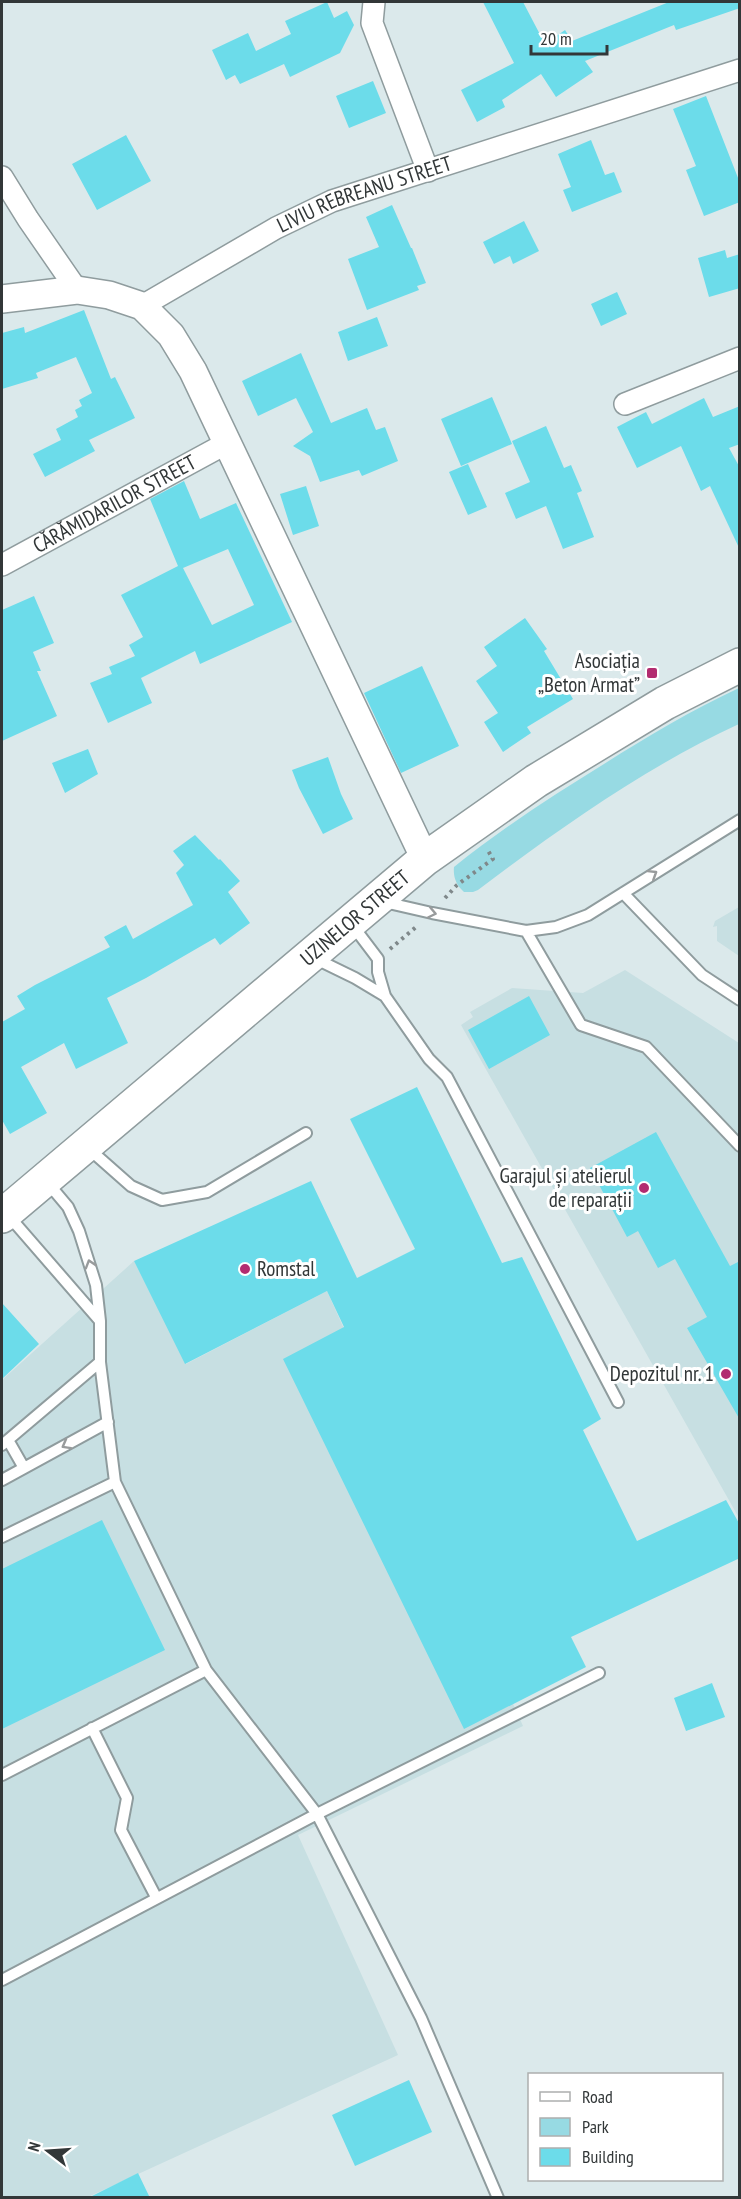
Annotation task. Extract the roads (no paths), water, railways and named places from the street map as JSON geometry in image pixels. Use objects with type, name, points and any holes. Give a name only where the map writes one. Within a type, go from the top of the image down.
[{"type":"main road","name":"UZINELOR STREET","points":[[4,1214],[424,859],[536,781],[665,703],[740,665]]},
{"type":"street","points":[[374,2],[372,23],[428,171]]},
{"type":"street","name":"LIVIU REBREANU STREET","points":[[142,306],[276,228],[332,201],[740,70]]},
{"type":"street","points":[[2,177],[77,290]]},
{"type":"street","points":[[2,299],[77,290],[109,295],[142,306],[171,334],[193,371],[424,859]]},
{"type":"street","points":[[625,404],[740,357]]},
{"type":"street","name":"CĂRĂMIDARILOR STREET","points":[[2,565],[227,443]]},
{"type":"lane","points":[[375,899],[432,913],[526,931],[556,927],[588,915],[740,820]]},
{"type":"lane","points":[[623,893],[702,975],[740,1000]]},
{"type":"lane","points":[[349,922],[378,959],[378,972],[385,996],[429,1059],[447,1077],[618,1402]]},
{"type":"lane","points":[[526,931],[581,1025],[646,1047],[740,1146]]},
{"type":"lane","points":[[311,956],[385,996]]},
{"type":"lane","points":[[85,1146],[131,1186],[162,1200],[207,1192],[306,1133]]},
{"type":"lane","points":[[45,1179],[69,1207],[96,1285],[100,1321],[100,1362],[115,1482],[206,1670],[317,1814],[421,2018],[498,2198]]},
{"type":"lane","points":[[4,1214],[100,1321]]},
{"type":"lane","points":[[24,1468],[5,1443],[100,1362]]},
{"type":"lane","points":[[2,1480],[108,1422]]},
{"type":"lane","points":[[2,1537],[115,1482]]},
{"type":"lane","points":[[2,1775],[206,1670]]},
{"type":"lane","points":[[2,1980],[317,1814],[599,1673]]},
{"type":"lane","points":[[92,1728],[127,1798],[121,1830],[156,1897]]},
{"type":"place","name":"Asociația „Beton Armat”","points":[[652,673]]},
{"type":"place","name":"Garajul și atelierul de reparații","points":[[644,1188]]},
{"type":"place","name":"Romstal","points":[[245,1269]]},
{"type":"place","name":"Depozitul nr. 1","points":[[726,1374]]}]
